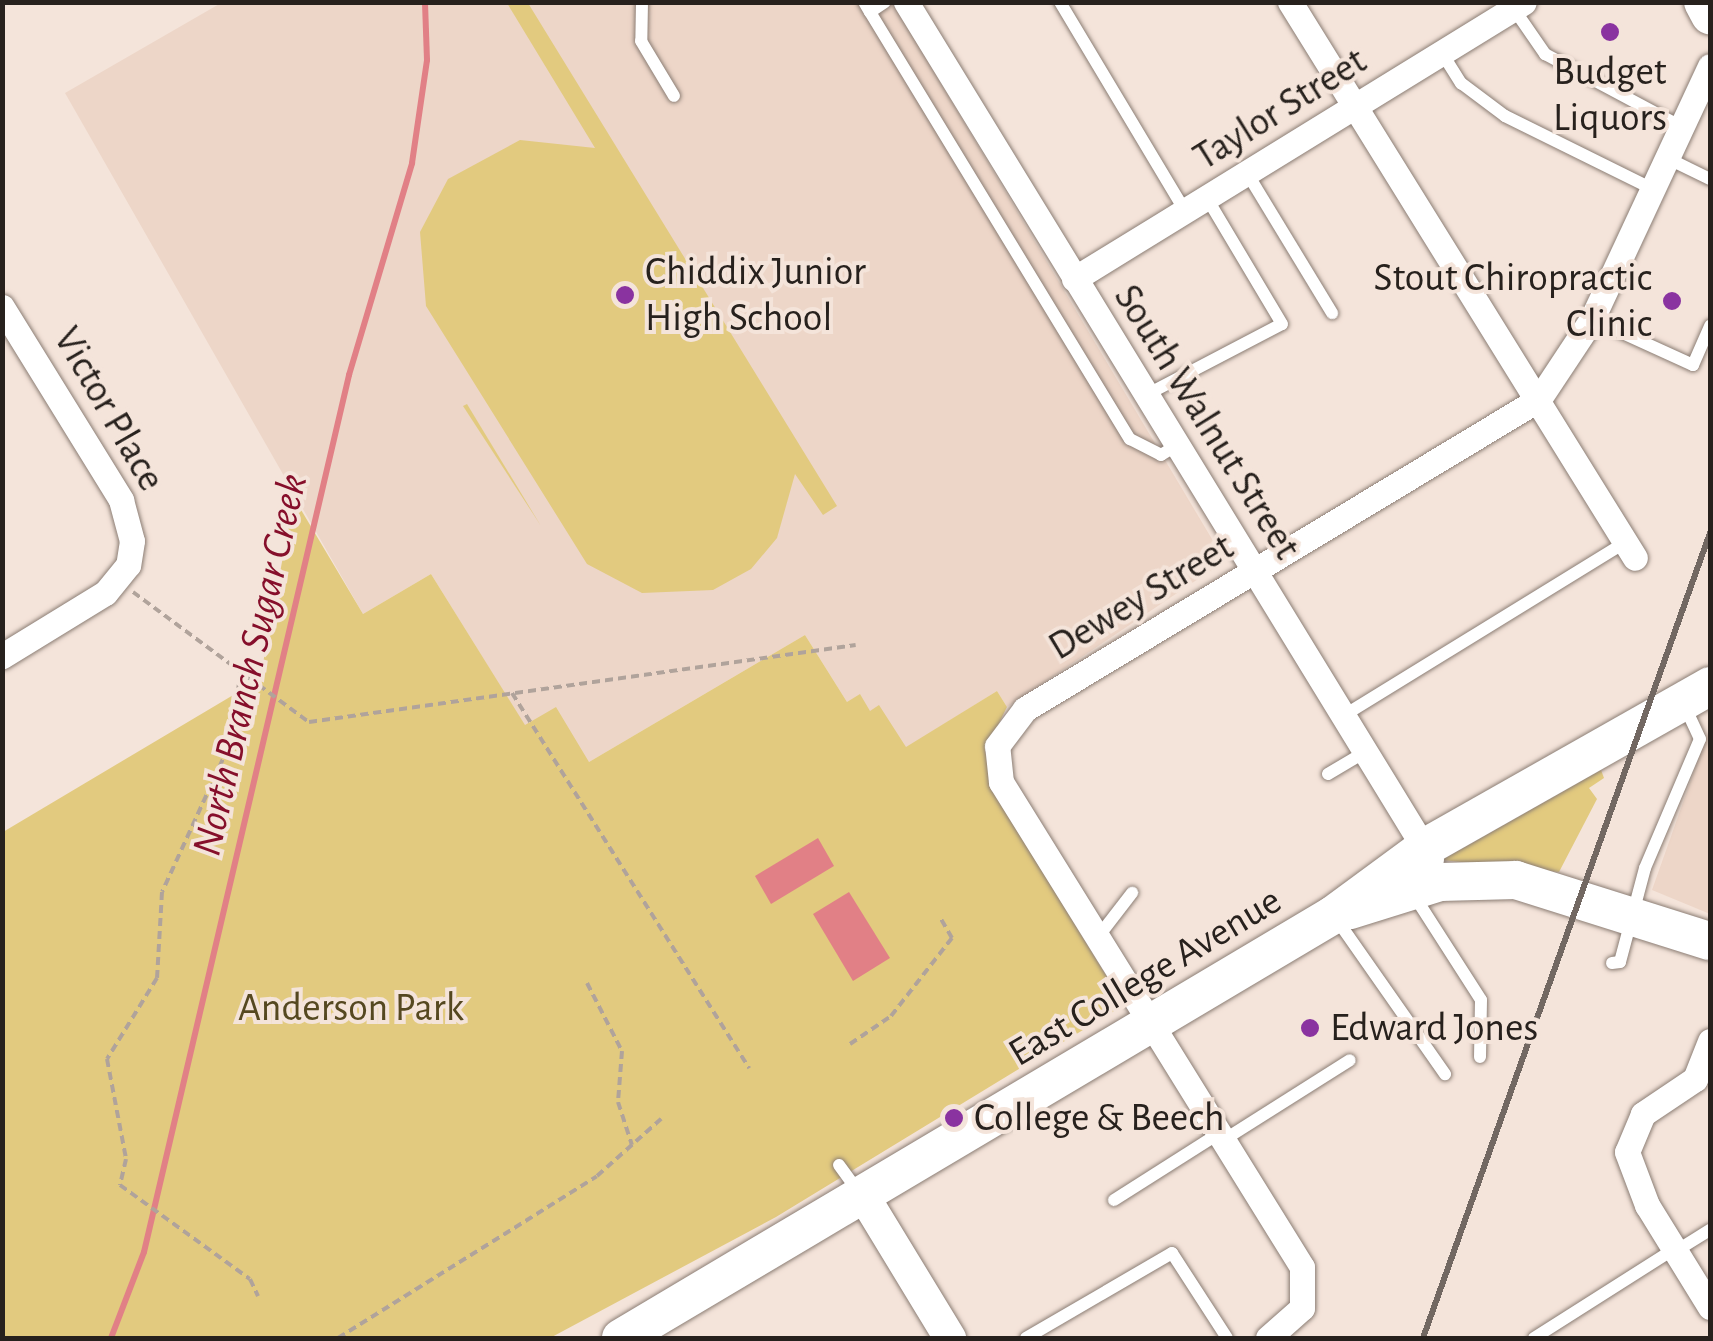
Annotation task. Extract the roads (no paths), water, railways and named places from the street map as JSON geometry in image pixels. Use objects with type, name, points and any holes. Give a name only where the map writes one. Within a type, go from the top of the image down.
[{"type":"main road","points":[[1703,2],[1710,15]]},
{"type":"main road","name":"East College Avenue","points":[[622,1338],[866,1200],[1333,915],[1424,848],[1697,695]]},
{"type":"main road","points":[[1333,915],[1425,886],[1558,886],[1710,942]]},
{"type":"street","name":"South Walnut Street","points":[[906,2],[1424,848],[1425,886]]},
{"type":"street","points":[[1290,2],[1630,550]]},
{"type":"street","name":"Taylor Street","points":[[1074,280],[1519,6]]},
{"type":"street","points":[[1538,399],[1592,318],[1710,66]]},
{"type":"street","name":"Victor Place","points":[[2,308],[122,500],[130,556],[105,593],[2,656]]},
{"type":"street","name":"Dewey Street","points":[[1098,936],[1000,782],[997,746],[1026,709],[1538,399]]},
{"type":"street","points":[[1098,936],[1302,1267],[1306,1298],[1268,1338]]},
{"type":"street","points":[[1710,1041],[1698,1072],[1644,1114],[1628,1142],[1634,1179],[1710,1305]]},
{"type":"street","points":[[866,1200],[950,1338]]},
{"type":"lane","points":[[642,2],[641,41],[674,96]]},
{"type":"lane","points":[[885,2],[867,7],[1130,439],[1160,455],[1177,445]]},
{"type":"lane","points":[[1060,2],[1196,205],[1282,324],[1146,395]]},
{"type":"lane","points":[[1519,6],[1545,54],[1682,127]]},
{"type":"lane","points":[[1442,53],[1461,83],[1505,116],[1653,189]]},
{"type":"lane","points":[[1667,158],[1710,179]]},
{"type":"lane","points":[[1247,173],[1332,313]]},
{"type":"lane","points":[[1592,318],[1693,365],[1710,326]]},
{"type":"lane","points":[[1344,716],[1630,550]]},
{"type":"lane","points":[[1612,962],[1620,962],[1633,913],[1700,739],[1697,695]]},
{"type":"lane","points":[[1328,774],[1365,752]]},
{"type":"lane","points":[[1425,886],[1481,1000],[1487,1038],[1480,1057]]},
{"type":"lane","points":[[1098,936],[1132,894]]},
{"type":"lane","points":[[1333,915],[1445,1074]]},
{"type":"lane","points":[[1114,1200],[1350,1060]]},
{"type":"lane","points":[[839,1165],[866,1200]]},
{"type":"lane","points":[[1534,1338],[1710,1230]]},
{"type":"lane","points":[[1026,1338],[1172,1252],[1227,1338]]},
{"type":"waterway","name":"North Branch Sugar Creek","points":[[111,1338],[144,1252],[349,375],[412,163],[427,60],[425,2]]},
{"type":"railway","points":[[1423,1338],[1710,533]]},
{"type":"place","name":"Budget Liquors","points":[[1610,32]]},
{"type":"place","name":"Chiddix Junior High School","points":[[625,295]]},
{"type":"place","name":"Stout Chiropractic Clinic","points":[[1672,301]]},
{"type":"place","name":"Edward Jones","points":[[1310,1028]]},
{"type":"place","name":"College & Beech","points":[[954,1118]]},
{"type":"park label","name":"Anderson Park","points":[[351,1008]]}]
